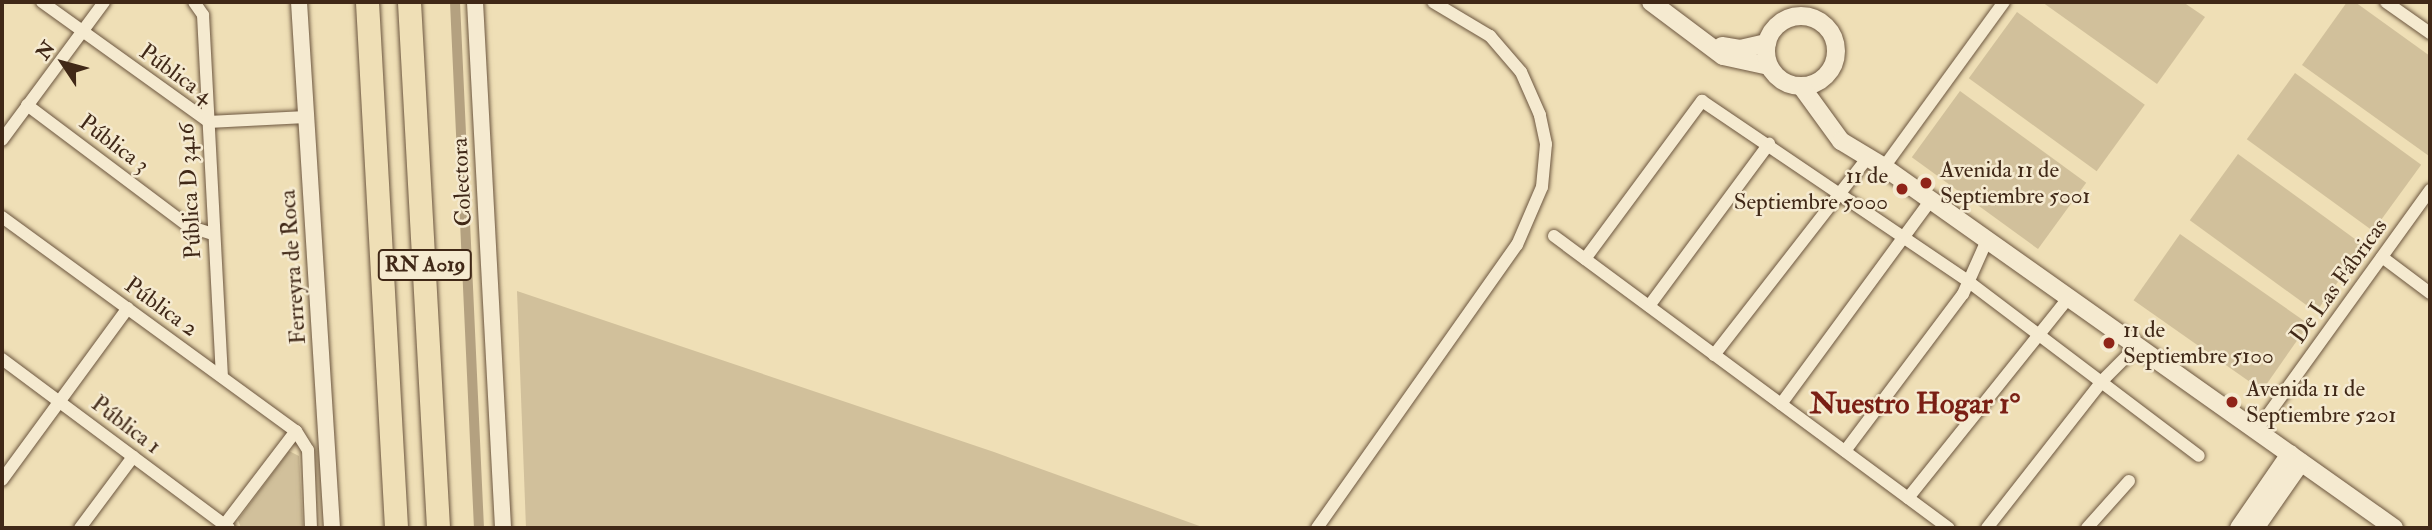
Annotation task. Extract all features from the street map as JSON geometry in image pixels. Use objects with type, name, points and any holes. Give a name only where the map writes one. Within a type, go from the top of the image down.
[{"type":"highway","name":"RN A019","points":[[368,2],[396,528]]},
{"type":"highway","name":"RN A019","points":[[410,2],[438,528]]},
{"type":"main road","points":[[1651,2],[1723,56],[1769,66],[1785,83],[1801,86],[1828,74]]},
{"type":"main road","points":[[1785,20],[1787,2]]},
{"type":"main road","points":[[1693,32],[1716,44],[1740,49],[1767,43],[1785,20],[1807,9],[1827,27],[1836,46],[1828,74],[1831,114],[1853,145]]},
{"type":"main road","points":[[1767,43],[1769,66]]},
{"type":"main road","points":[[1801,86],[1830,129],[2394,528]]},
{"type":"main road","points":[[2239,528],[2296,458]]},
{"type":"main road","points":[[2255,528],[2296,458]]},
{"type":"street","name":"Pública 4","points":[[42,2],[209,122],[305,117]]},
{"type":"street","points":[[2,140],[104,2]]},
{"type":"street","name":"Ferreyra de Roca","points":[[299,2],[332,528]]},
{"type":"street","name":"Colectora","points":[[475,2],[503,528]]},
{"type":"street","points":[[1318,528],[1517,245],[1542,187],[1546,144],[1532,91],[1490,36],[1433,2]]},
{"type":"street","points":[[1714,355],[1840,194],[1877,161],[2004,2]]},
{"type":"street","points":[[2386,2],[2430,33]]},
{"type":"street","name":"Pública D 3416","points":[[196,3],[203,15],[222,377]]},
{"type":"street","points":[[1585,259],[1702,102],[1769,144],[1969,282],[2199,456]]},
{"type":"street","name":"Pública 3","points":[[27,106],[188,226],[213,234]]},
{"type":"street","points":[[1649,306],[1769,144]]},
{"type":"street","name":"De Las Fábricas","points":[[2257,430],[2430,190]]},
{"type":"street","points":[[1781,404],[1931,200]]},
{"type":"street","name":"Pública 2","points":[[2,216],[296,431]]},
{"type":"street","points":[[1554,236],[1949,528]]},
{"type":"street","points":[[1845,452],[1969,282],[1987,240]]},
{"type":"street","points":[[2382,257],[2430,293]]},
{"type":"street","points":[[1909,498],[2037,333],[2069,297]]},
{"type":"street","points":[[2,480],[128,308]]},
{"type":"street","points":[[1987,528],[2102,380],[2138,345]]},
{"type":"street","name":"Pública 1","points":[[2,359],[225,527]]},
{"type":"street","points":[[225,527],[296,431],[308,450],[311,528]]},
{"type":"street","points":[[80,528],[133,457]]},
{"type":"street","points":[[2087,528],[2129,481]]},
{"type":"shaded area","points":[[2042,2],[2183,2],[2205,17],[2157,84]]},
{"type":"shaded area","points":[[2347,2],[2355,2],[2430,56],[2429,156],[2302,65]]},
{"type":"shaded area","points":[[2017,12],[2145,105],[2097,171],[1969,78]]},
{"type":"shaded area","points":[[2295,73],[2421,165],[2373,231],[2247,139]]},
{"type":"shaded area","points":[[1960,91],[2086,183],[2038,249],[1912,157]]},
{"type":"shaded area","points":[[2238,154],[2364,246],[2316,312],[2190,220]]},
{"type":"shaded area","points":[[2180,234],[2309,324],[2262,390],[2134,300]]},
{"type":"shaded area","points":[[517,291],[994,452],[1205,528],[526,528]]},
{"type":"shaded area","points":[[289,451],[299,456],[303,528],[241,528],[238,520]]},
{"type":"waterway","points":[[455,2],[479,528]]},
{"type":"place","name":"Avenida 11 de Septiembre 5001","points":[[1926,183]]},
{"type":"place","name":"11 de Septiembre 5000","points":[[1902,189]]},
{"type":"place","name":"11 de Septiembre 5100","points":[[2109,343]]},
{"type":"place","name":"Avenida 11 de Septiembre 5201","points":[[2232,402]]},
{"type":"district","name":"Nuestro Hogar 1°","points":[[1915,404]]}]
